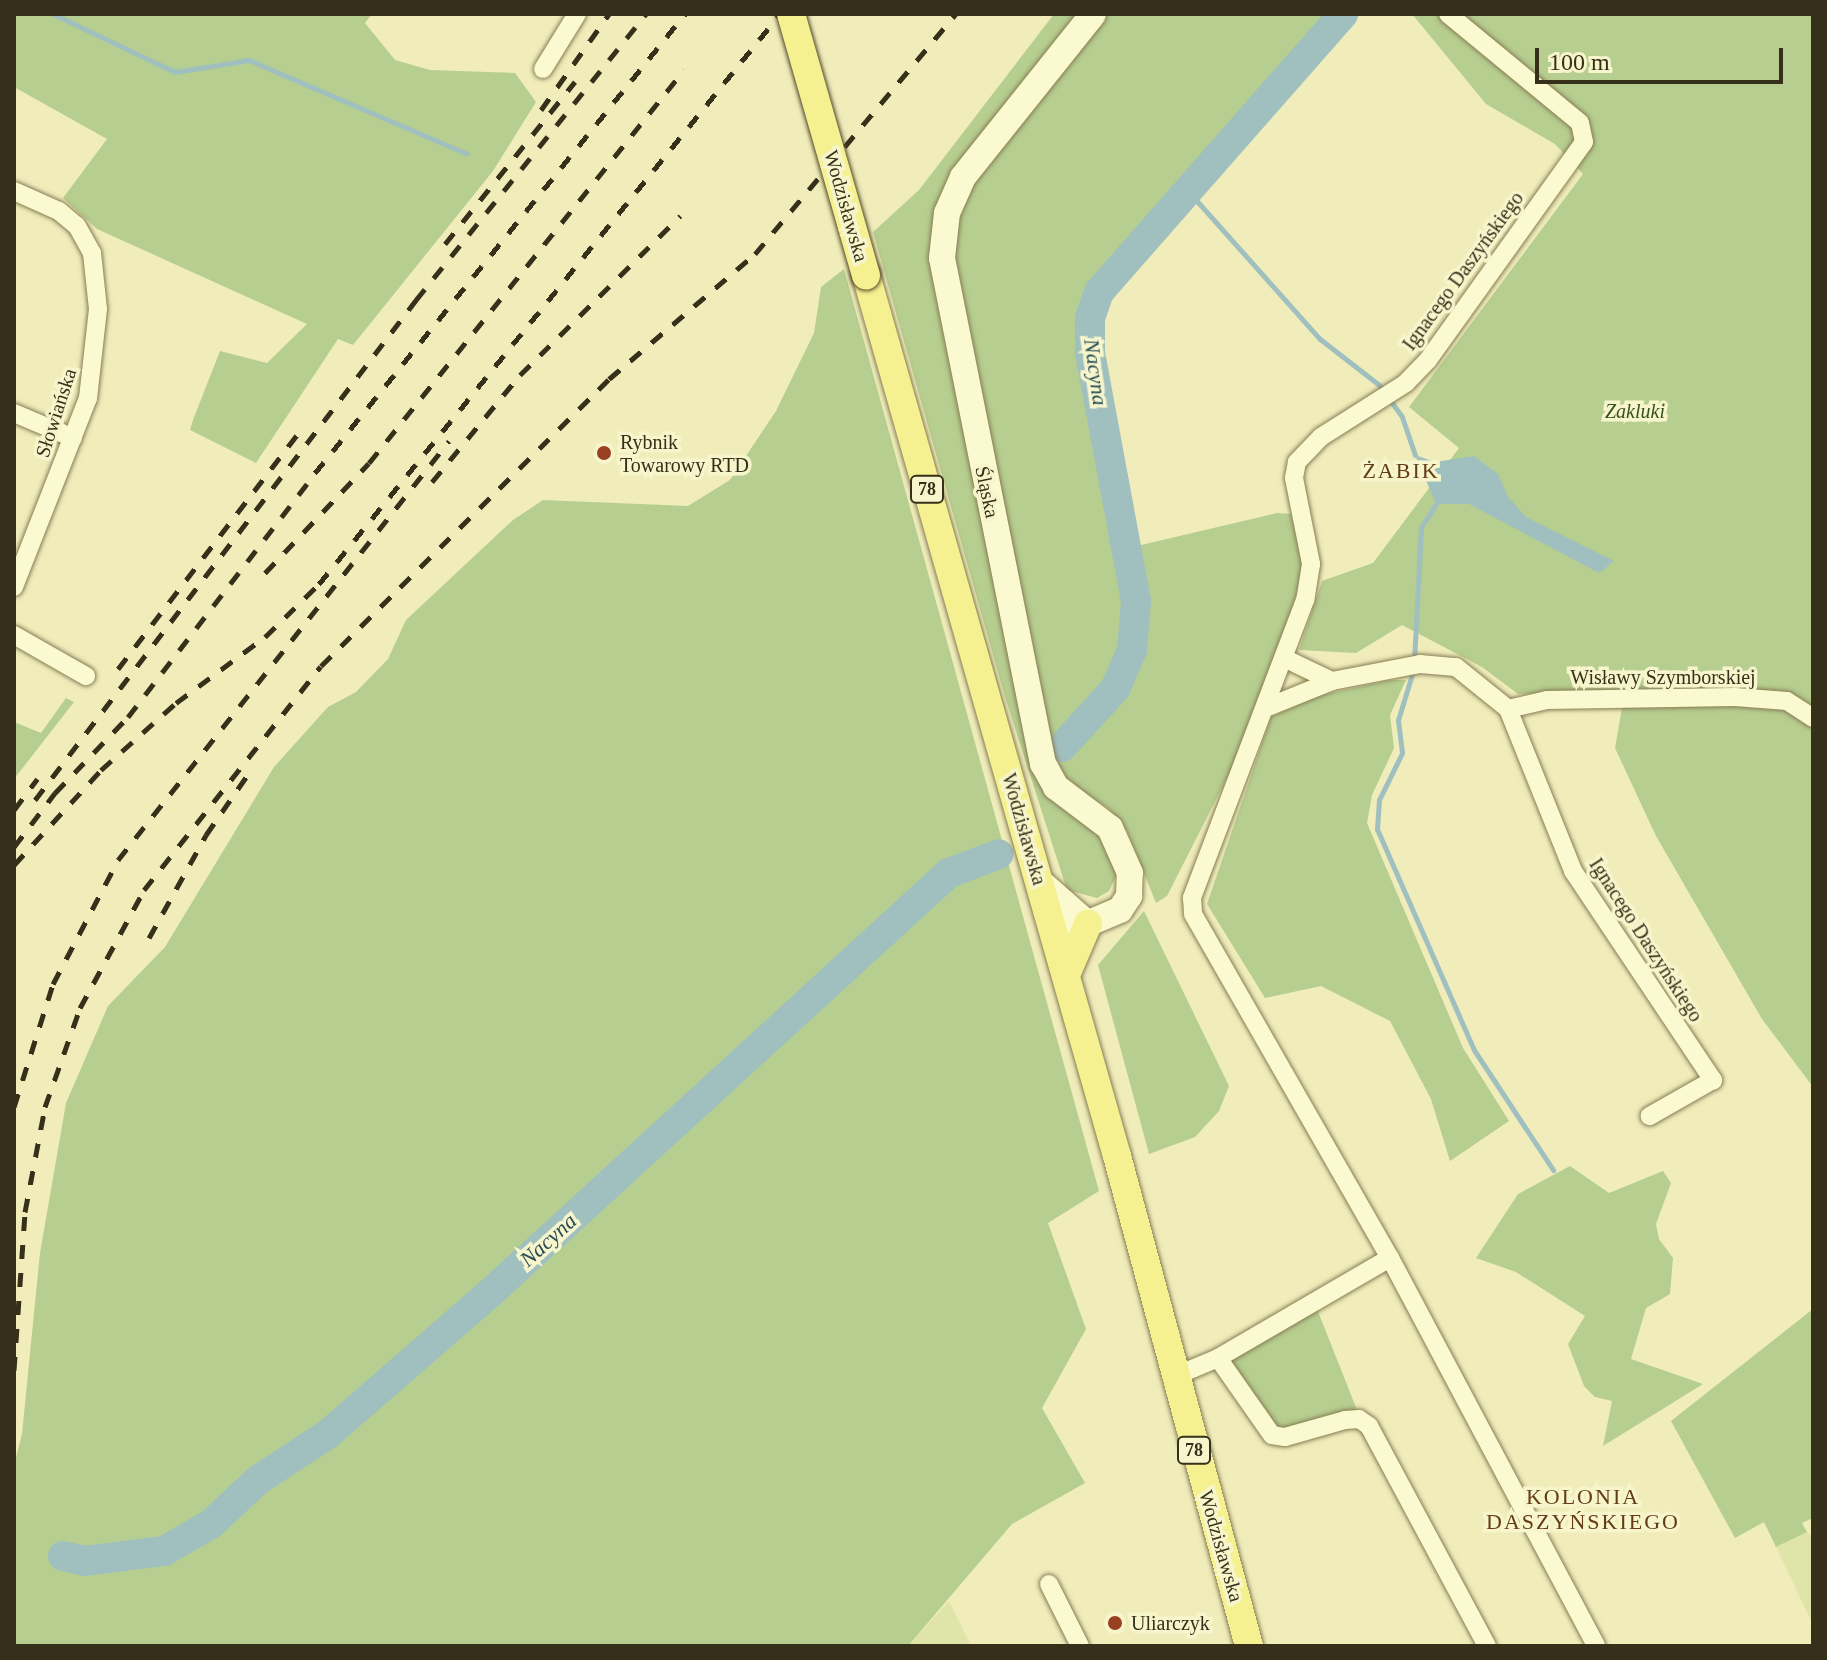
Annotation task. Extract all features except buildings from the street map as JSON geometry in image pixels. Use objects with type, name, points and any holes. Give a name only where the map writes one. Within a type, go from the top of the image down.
[{"type":"main road","name":"Wodzisławska","points":[[791,14],[1066,975],[1173,1377],[1249,1646]]},
{"type":"main road","points":[[1066,975],[1088,924]]},
{"type":"street","points":[[543,69],[577,14]]},
{"type":"street","name":"Śląska","points":[[1055,936],[1124,906],[1129,869],[1108,825],[1056,787],[1043,764],[942,258],[947,213],[963,177],[1093,14]]},
{"type":"street","name":"Ignacego Daszyńskiego","points":[[1448,14],[1580,123],[1584,142],[1406,383],[1321,437],[1297,462],[1294,478],[1311,564],[1286,659],[1192,898],[1193,914],[1390,1258],[1596,1646]]},
{"type":"street","name":"Słowiańska","points":[[14,191],[70,219],[88,244],[95,264],[95,364],[73,438],[14,587]]},
{"type":"street","points":[[14,413],[73,438]]},
{"type":"street","points":[[14,635],[86,676]]},
{"type":"street","points":[[1286,659],[1332,681]]},
{"type":"street","name":"Ignacego Daszyńskiego","points":[[1268,707],[1332,681],[1390,667],[1420,664],[1456,667],[1508,709],[1573,871],[1713,1080],[1650,1116]]},
{"type":"street","name":"Wisławy Szymborskiej","points":[[1508,709],[1547,700],[1735,697],[1787,701],[1813,718]]},
{"type":"street","points":[[1039,881],[1088,924]]},
{"type":"street","points":[[1173,1377],[1218,1358],[1390,1258]]},
{"type":"street","points":[[1218,1358],[1272,1435],[1285,1437],[1345,1420],[1359,1419],[1369,1426],[1487,1646]]},
{"type":"street","points":[[1049,1584],[1080,1646]]},
{"type":"green space","points":[[14,14],[372,14],[365,23],[395,60],[430,70],[515,73],[536,102],[493,171],[353,345],[338,339],[256,463],[190,430],[193,420],[220,351],[267,363],[307,324],[97,229],[63,198],[107,139],[14,87]]},
{"type":"green space","points":[[1054,14],[1081,14],[947,191],[970,446],[1040,785],[1097,826],[1118,872],[1109,891],[1097,898],[1067,890],[1005,697],[873,232],[919,190]]},
{"type":"green space","points":[[1107,14],[1333,14],[1309,43],[1320,47],[1100,298],[1095,329],[1139,582],[1140,614],[1109,689],[1053,747],[954,259],[957,211],[989,156]]},
{"type":"green space","name":"Zakluki","points":[[1412,14],[1813,14],[1813,1087],[1762,1019],[1656,836],[1615,748],[1622,708],[1615,691],[1518,694],[1482,667],[1402,625],[1356,653],[1299,650],[1322,581],[1373,563],[1459,448],[1409,407],[1583,174],[1555,144],[1486,104]]},
{"type":"green space","points":[[844,269],[1099,1191],[1048,1223],[1086,1329],[1042,1408],[1085,1483],[1012,1524],[908,1646],[14,1646],[14,1465],[22,1434],[40,1253],[66,1103],[108,1006],[165,947],[274,767],[328,707],[356,692],[388,659],[406,620],[513,520],[543,500],[688,506],[730,480],[776,411],[814,333],[821,287]]},
{"type":"green space","points":[[1277,513],[1291,514],[1304,566],[1292,610],[1251,731],[1167,896],[1156,903],[1127,831],[1108,808],[1066,781],[1057,765],[1132,675],[1142,645],[1145,605],[1137,546]]},
{"type":"green space","points":[[1391,680],[1406,680],[1390,715],[1394,748],[1372,795],[1367,823],[1463,1048],[1509,1121],[1450,1161],[1431,1099],[1390,1021],[1321,986],[1265,998],[1207,904],[1271,717],[1316,696]]},
{"type":"green space","points":[[66,698],[74,702],[14,779],[14,722],[41,733]]},
{"type":"green space","points":[[1144,911],[1229,1086],[1219,1111],[1195,1137],[1149,1154],[1098,965]]},
{"type":"green space","points":[[1570,1166],[1609,1193],[1663,1171],[1671,1183],[1656,1224],[1659,1239],[1673,1258],[1670,1294],[1646,1308],[1631,1359],[1703,1384],[1603,1446],[1612,1401],[1595,1397],[1584,1386],[1568,1344],[1585,1316],[1516,1272],[1476,1258],[1518,1194]]},
{"type":"green space","points":[[1317,1309],[1357,1410],[1282,1432],[1269,1429],[1226,1361]]},
{"type":"green space","points":[[1813,1309],[1813,1518],[1802,1523],[1807,1532],[1776,1547],[1764,1522],[1735,1538],[1671,1421]]},
{"type":"green space","points":[[1807,1532],[1813,1538],[1813,1625],[1776,1547]]},
{"type":"green space","points":[[949,1601],[971,1646],[908,1646]]},
{"type":"water","points":[[1415,455],[1435,462],[1474,456],[1498,474],[1508,497],[1526,517],[1614,561],[1599,573],[1469,504],[1436,504]]},
{"type":"waterway","points":[[53,14],[175,72],[249,60],[467,154]]},
{"type":"waterway","name":"Nacyna","points":[[1062,747],[1115,689],[1132,650],[1136,601],[1090,352],[1090,318],[1099,292],[1343,14]]},
{"type":"waterway","points":[[1188,191],[1320,339],[1379,385],[1402,417],[1415,455]]},
{"type":"waterway","points":[[1414,661],[1421,527],[1436,504]]},
{"type":"waterway","points":[[1413,671],[1398,720],[1402,753],[1379,800],[1377,829],[1474,1050],[1553,1170]]},
{"type":"waterway","name":"Nacyna","points":[[63,1556],[84,1561],[164,1551],[211,1524],[258,1480],[328,1434],[489,1294],[949,873],[999,854]]},
{"type":"railway","points":[[541,110],[609,14]]},
{"type":"railway","points":[[35,800],[416,300],[646,14]]},
{"type":"railway","points":[[14,847],[55,793],[128,717],[315,473],[685,14]]},
{"type":"railway","points":[[14,865],[101,770],[176,703],[265,637],[319,584],[780,14]]},
{"type":"railway","points":[[14,1370],[25,1212],[45,1107],[80,1008],[144,890],[321,666],[609,379],[755,254],[956,14]]},
{"type":"railway","points":[[265,573],[369,463],[684,70]]},
{"type":"railway","points":[[445,244],[575,82]]},
{"type":"railway","points":[[432,482],[520,375],[680,216]]},
{"type":"railway","points":[[118,669],[300,431]]},
{"type":"railway","points":[[14,1107],[53,984],[118,860],[449,441]]},
{"type":"railway","points":[[149,938],[206,835],[253,767]]},
{"type":"railway","points":[[14,810],[37,779]]},
{"type":"place","name":"Rybnik Towarowy RTD","points":[[604,453]]},
{"type":"place","name":"Uliarczyk","points":[[1115,1623]]},
{"type":"district","name":"ŻABIK","points":[[1401,471]]},
{"type":"district","name":"KOLONIA DASZYŃSKIEGO","points":[[1583,1508]]}]
